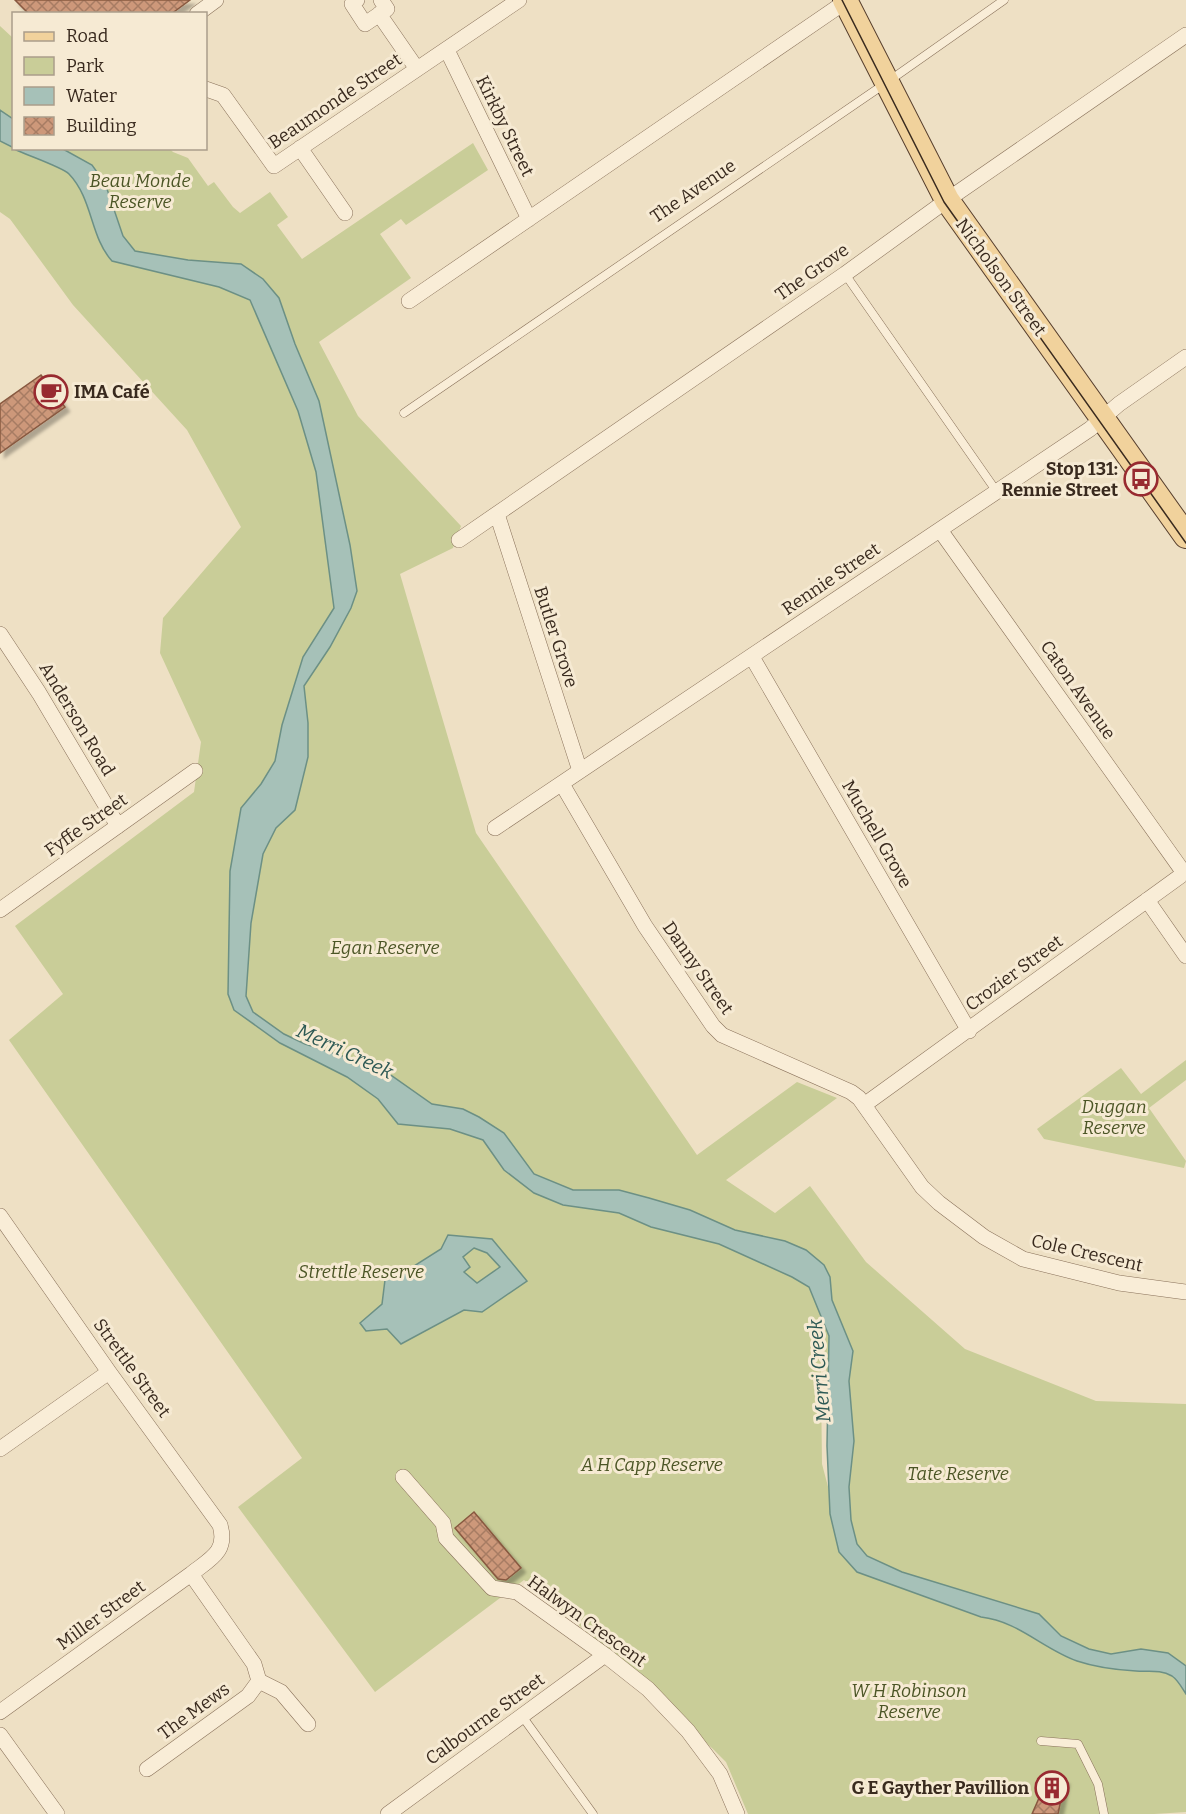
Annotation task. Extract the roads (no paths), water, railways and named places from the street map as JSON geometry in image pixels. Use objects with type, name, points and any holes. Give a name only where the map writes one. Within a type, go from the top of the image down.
[{"type":"main road","name":"Nicholson Street","points":[[846,0],[947,200],[1186,536]]},
{"type":"street","points":[[200,12],[216,0]]},
{"type":"street","points":[[357,0],[352,4],[365,24],[380,7],[417,69]]},
{"type":"street","name":"Beaumonde Street","points":[[207,88],[223,95],[274,166],[519,0]]},
{"type":"street","points":[[409,301],[846,0]]},
{"type":"street","name":"The Grove","points":[[459,540],[1186,35]]},
{"type":"street","name":"Kirkby Street","points":[[447,50],[529,219]]},
{"type":"street","points":[[300,148],[345,213]]},
{"type":"street","name":"Rennie Street","points":[[495,828],[1090,429],[1119,404],[1186,357]]},
{"type":"street","name":"Butler Grove","points":[[496,514],[580,771]]},
{"type":"street","name":"Caton Avenue","points":[[940,530],[1185,872]]},
{"type":"street","name":"Anderson Road","points":[[0,634],[39,693],[118,826]]},
{"type":"street","name":"Muchell Grove","points":[[752,657],[969,1031]]},
{"type":"street","name":"Fyffe Street","points":[[0,910],[195,771]]},
{"type":"street","name":"Danny Street","points":[[562,784],[645,926],[712,1026],[728,1038],[851,1092],[864,1106]]},
{"type":"street","name":"Crozier Street","points":[[864,1106],[1185,872]]},
{"type":"street","points":[[1147,900],[1186,956]]},
{"type":"street","name":"Cole Crescent","points":[[864,1106],[927,1192],[984,1237],[1032,1263],[1119,1283],[1186,1292]]},
{"type":"street","name":"Strettle Street","points":[[0,1216],[220,1525],[224,1536],[222,1546]]},
{"type":"street","points":[[0,1449],[109,1372]]},
{"type":"street","name":"Halwyn Crescent","points":[[403,1477],[443,1522],[446,1538],[492,1588],[517,1592],[648,1689],[688,1731],[720,1774],[737,1814]]},
{"type":"street","name":"Miller Street","points":[[0,1712],[191,1574],[218,1553],[222,1546]]},
{"type":"street","points":[[191,1574],[254,1664],[259,1681],[281,1692],[308,1724]]},
{"type":"street","name":"Calbourne Street","points":[[388,1814],[605,1655]]},
{"type":"street","name":"The Mews","points":[[147,1769],[248,1696],[259,1681]]},
{"type":"street","points":[[0,1735],[57,1814]]},
{"type":"lane","name":"The Avenue","points":[[404,413],[1004,0]]},
{"type":"lane","points":[[845,274],[997,492]]},
{"type":"lane","points":[[522,1716],[593,1814]]},
{"type":"lane","points":[[1041,1741],[1078,1744],[1098,1784],[1104,1814]]},
{"type":"water","points":[[0,110],[12,118],[12,147],[0,141]]},
{"type":"water","points":[[16,150],[65,150],[92,165],[105,183],[123,236],[135,251],[188,260],[241,264],[263,279],[279,298],[319,401],[350,545],[357,591],[351,608],[330,647],[304,686],[308,723],[308,757],[295,810],[276,828],[263,854],[251,923],[246,996],[253,1012],[284,1034],[305,1044],[367,1064],[392,1076],[432,1104],[463,1109],[479,1117],[504,1133],[534,1174],[573,1190],[619,1190],[649,1198],[690,1210],[735,1230],[785,1241],[806,1250],[824,1265],[830,1277],[832,1300],[853,1351],[849,1381],[854,1441],[849,1487],[851,1520],[857,1544],[867,1556],[902,1572],[1039,1614],[1061,1636],[1089,1649],[1111,1654],[1141,1649],[1168,1653],[1186,1666],[1186,1694],[1176,1680],[1168,1674],[1114,1669],[1077,1661],[1007,1624],[981,1617],[857,1572],[839,1552],[830,1514],[827,1446],[829,1336],[809,1287],[719,1244],[651,1227],[619,1213],[563,1205],[534,1193],[504,1170],[483,1140],[450,1129],[398,1124],[378,1099],[347,1077],[280,1043],[234,1010],[228,994],[230,871],[241,808],[261,784],[275,761],[282,725],[303,657],[334,608],[316,472],[298,411],[250,300],[219,287],[112,261],[99,241],[77,184],[69,174]]},
{"type":"water","points":[[448,1235],[492,1239],[527,1281],[482,1312],[464,1310],[401,1344],[387,1329],[366,1331],[360,1323],[382,1304],[385,1280],[403,1273],[441,1249]],"holes":[[[474,1248],[487,1253],[500,1267],[477,1283],[464,1272],[470,1267],[463,1257]]]},
{"type":"tram line","points":[[842,0],[944,202],[1186,543]]},
{"type":"place","name":"IMA Café","points":[[51,392]]},
{"type":"place","name":"Stop 131: Rennie Street","points":[[1141,479]]},
{"type":"place","name":"G E Gayther Pavillion","points":[[1052,1788]]},
{"type":"park label","name":"Beau Monde Reserve","points":[[140,192]]},
{"type":"park label","name":"Egan Reserve","points":[[385,948]]},
{"type":"park label","name":"Duggan Reserve","points":[[1114,1117]]},
{"type":"park label","name":"Strettle Reserve","points":[[361,1272]]},
{"type":"park label","name":"A H Capp Reserve","points":[[652,1465]]},
{"type":"park label","name":"Tate Reserve","points":[[958,1474]]},
{"type":"park label","name":"W H Robinson Reserve","points":[[909,1701]]},
{"type":"water label","name":"Merri Creek","points":[[345,1051]]},
{"type":"water label","name":"Merri Creek","points":[[819,1371]]}]
